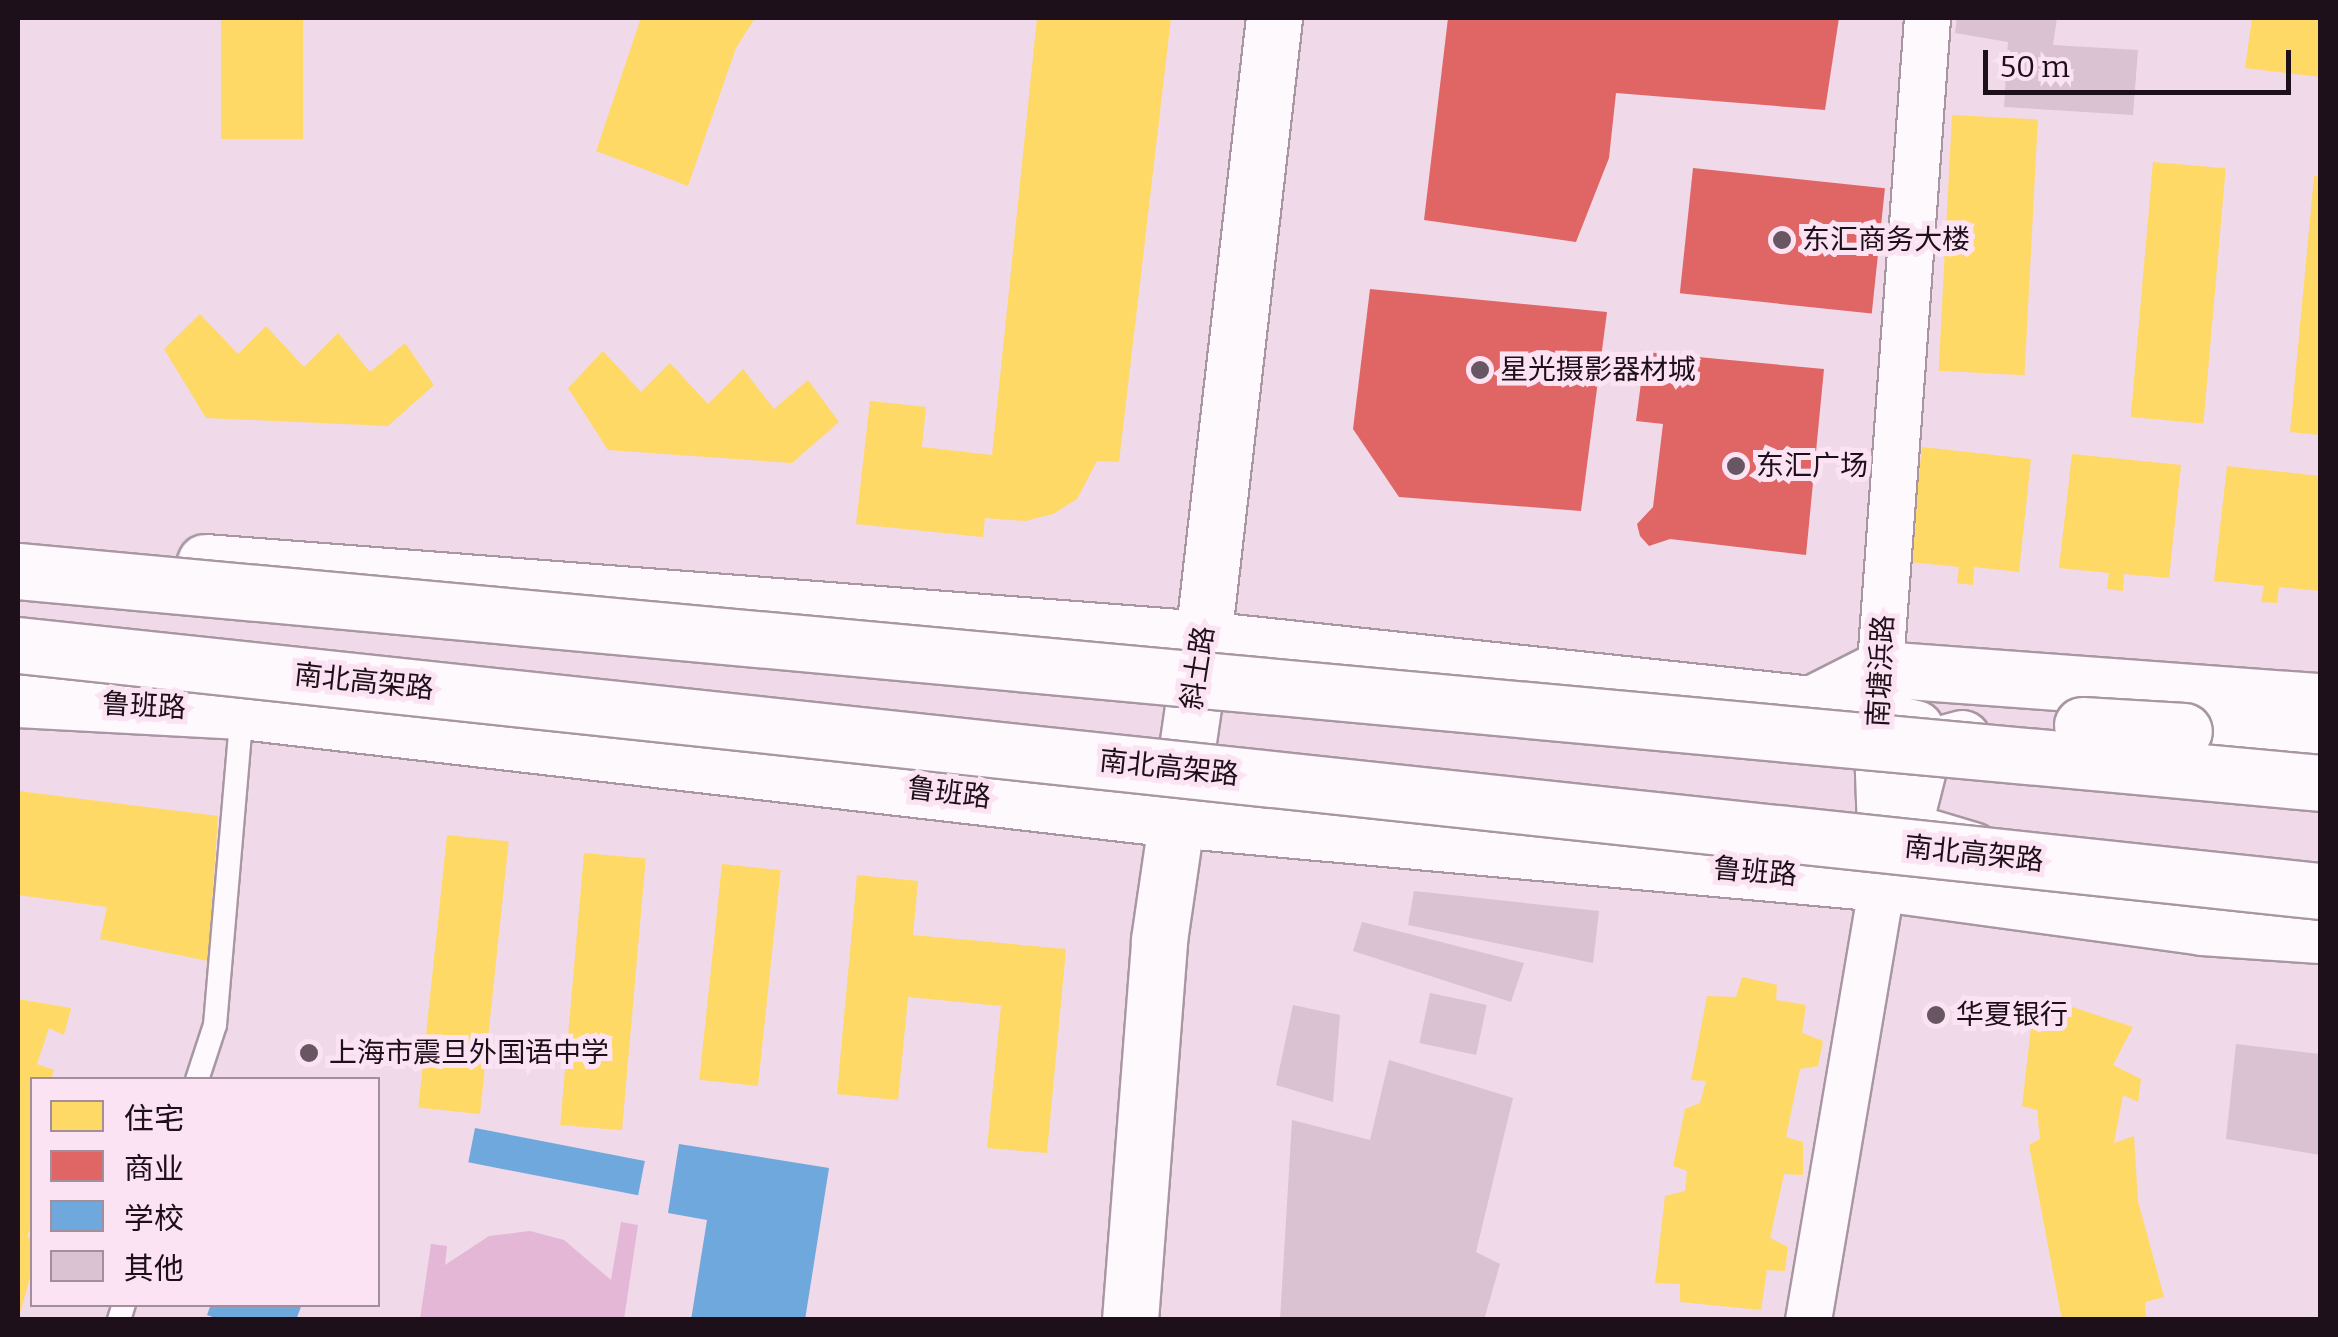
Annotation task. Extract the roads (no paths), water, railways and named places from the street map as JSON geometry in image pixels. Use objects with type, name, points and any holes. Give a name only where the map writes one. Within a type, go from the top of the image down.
[{"type":"main road","name":"斜土路","points":[[1130,1320],[1174,819],[1203,639],[1274,18]]},
{"type":"main road","points":[[18,547],[1203,639],[1811,704],[1878,694],[2320,701]]},
{"type":"main road","points":[[18,571],[2320,784]]},
{"type":"main road","name":"南北高架路","points":[[18,645],[2320,891]]},
{"type":"main road","points":[[1878,694],[1962,738]]},
{"type":"main road","name":"鲁班路","points":[[18,699],[242,711],[1174,819],[1882,883],[2202,927],[2320,935]]},
{"type":"main road","points":[[1736,728],[2009,722],[2320,743]]},
{"type":"main road","points":[[2320,772],[1962,738],[1939,744],[1920,761],[1908,787],[1912,832],[1931,842],[2320,921]]},
{"type":"main road","points":[[1882,883],[1910,858],[2068,870]]},
{"type":"main road","name":"鲁班路","points":[[2202,927],[2320,954]]},
{"type":"street","name":"南塘浜路","points":[[1808,1320],[1882,883],[1878,694],[1927,18]]},
{"type":"lane","points":[[198,1077],[215,1025],[242,711]]},
{"type":"place","name":"东汇商务大楼","points":[[1782,240]]},
{"type":"place","name":"星光摄影器材城","points":[[1480,370]]},
{"type":"place","name":"东汇广场","points":[[1736,466]]},
{"type":"place","name":"华夏银行","points":[[1936,1015]]},
{"type":"place","name":"上海市震旦外国语中学","points":[[309,1053]]}]
